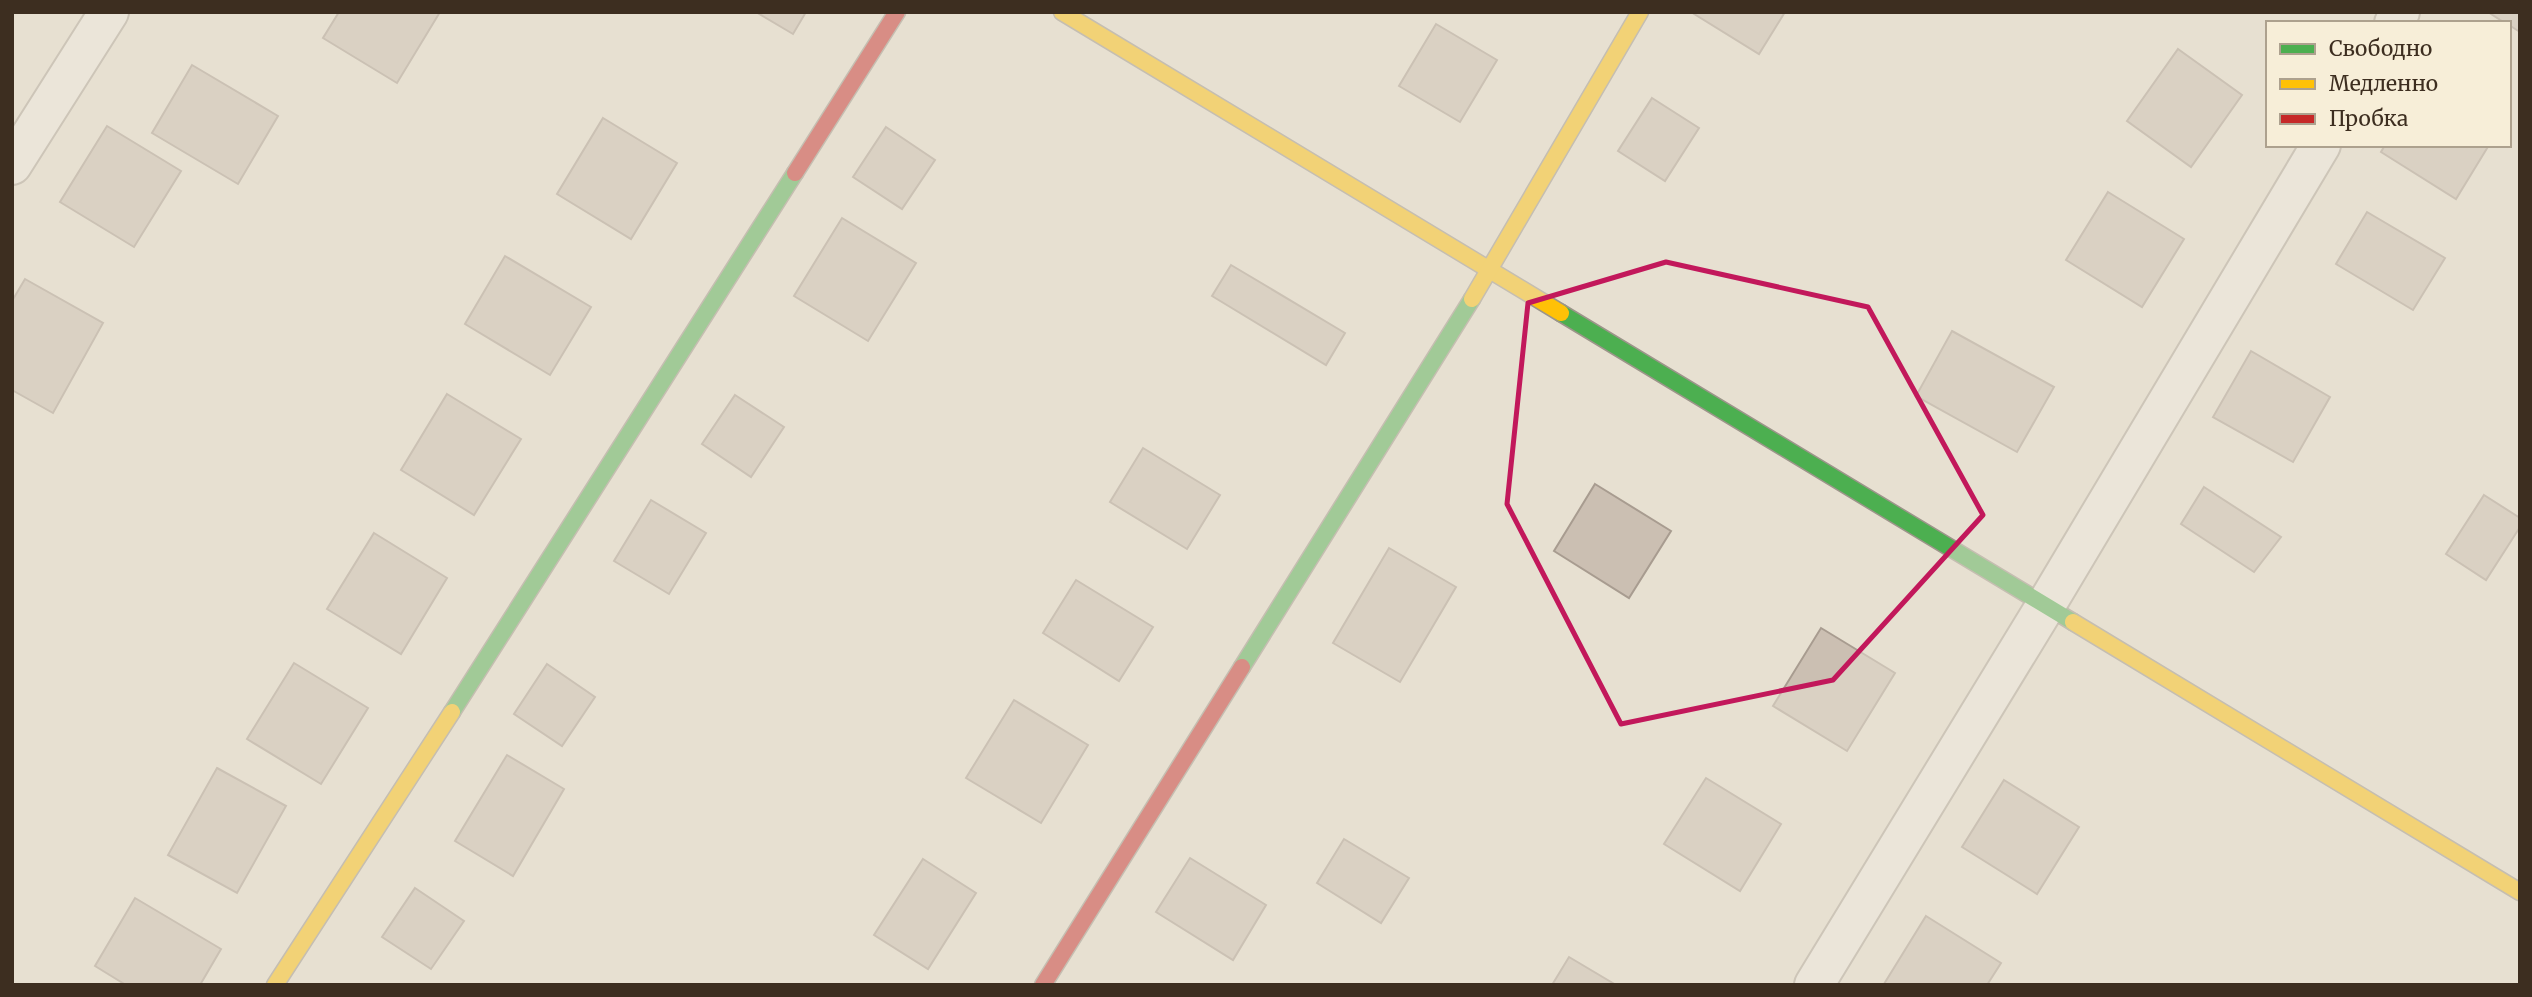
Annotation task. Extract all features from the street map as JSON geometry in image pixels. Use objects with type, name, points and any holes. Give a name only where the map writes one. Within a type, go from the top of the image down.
[{"type":"street","points":[[12,165],[109,12]]},
{"type":"street","points":[[275,985],[509,624],[897,12]]},
{"type":"street","points":[[1062,12],[2520,892]]},
{"type":"street","points":[[1043,985],[1490,270],[1640,12]]},
{"type":"street","points":[[1814,985],[2046,605],[2319,147]]},
{"type":"highlighted area","points":[[1666,262],[1868,307],[1983,515],[1833,680],[1621,724],[1507,504],[1528,303]]},
{"type":"building","points":[[339,12],[440,12],[397,83],[323,38]]},
{"type":"building","points":[[756,12],[806,12],[793,34]]},
{"type":"building","points":[[1691,12],[1785,12],[1759,54]]},
{"type":"building","points":[[2488,12],[2520,12],[2520,32],[2511,26],[2511,21],[2502,21]]},
{"type":"building","points":[[1436,24],[1497,60],[1460,122],[1399,86]]},
{"type":"building","points":[[2178,49],[2242,95],[2191,167],[2127,121]]},
{"type":"building","points":[[192,65],[278,116],[238,184],[152,133]]},
{"type":"building","points":[[1652,98],[1699,128],[1665,181],[1618,151]]},
{"type":"building","points":[[603,118],[677,163],[631,239],[557,194]]},
{"type":"building","points":[[107,126],[181,171],[134,247],[60,202]]},
{"type":"building","points":[[886,127],[935,160],[902,209],[853,177]]},
{"type":"building","points":[[2384,147],[2488,147],[2456,199],[2381,152]]},
{"type":"building","points":[[2108,192],[2184,239],[2142,307],[2066,260]]},
{"type":"building","points":[[2367,212],[2445,258],[2413,310],[2336,264]]},
{"type":"building","points":[[842,218],[916,263],[868,341],[794,296]]},
{"type":"building","points":[[505,256],[591,307],[550,375],[465,324]]},
{"type":"building","points":[[1231,265],[1345,333],[1326,365],[1212,296]]},
{"type":"building","points":[[25,279],[103,323],[53,413],[12,390],[12,301]]},
{"type":"building","points":[[1952,331],[2054,387],[2017,452],[1916,396]]},
{"type":"building","points":[[2251,351],[2330,397],[2293,462],[2213,417]]},
{"type":"building","points":[[447,394],[521,439],[474,515],[401,470]]},
{"type":"building","points":[[735,395],[784,427],[751,477],[702,444]]},
{"type":"building","points":[[1143,448],[1220,495],[1187,549],[1110,502]]},
{"type":"building","points":[[1595,484],[1671,531],[1629,598],[1554,551]]},
{"type":"building","points":[[2204,487],[2281,537],[2254,572],[2181,524]]},
{"type":"building","points":[[2484,495],[2520,518],[2520,527],[2486,580],[2446,554]]},
{"type":"building","points":[[651,500],[706,533],[669,594],[614,561]]},
{"type":"building","points":[[374,533],[447,578],[401,654],[327,609]]},
{"type":"building","points":[[1389,548],[1456,587],[1400,682],[1333,643]]},
{"type":"building","points":[[1076,580],[1153,627],[1119,681],[1043,633]]},
{"type":"building","points":[[1821,628],[1895,673],[1847,751],[1773,706]]},
{"type":"building","points":[[294,663],[368,708],[321,784],[247,739]]},
{"type":"building","points":[[547,664],[595,697],[562,746],[514,714]]},
{"type":"building","points":[[1014,700],[1088,745],[1041,823],[966,778]]},
{"type":"building","points":[[507,755],[564,789],[513,876],[455,841]]},
{"type":"building","points":[[217,768],[286,806],[237,893],[168,855]]},
{"type":"building","points":[[1706,778],[1781,824],[1740,891],[1664,844]]},
{"type":"building","points":[[2004,780],[2079,827],[2037,894],[1962,847]]},
{"type":"building","points":[[1344,839],[1409,878],[1381,923],[1317,883]]},
{"type":"building","points":[[1190,858],[1266,905],[1233,960],[1156,912]]},
{"type":"building","points":[[923,859],[976,893],[928,969],[874,935]]},
{"type":"building","points":[[415,888],[464,921],[431,969],[382,937]]},
{"type":"building","points":[[135,898],[221,949],[200,985],[126,985],[95,966]]},
{"type":"building","points":[[1926,916],[2001,963],[1987,985],[1884,984]]},
{"type":"building","points":[[1569,957],[1616,985],[1552,985]]},
{"type":"traffic: fast","points":[[452,712],[795,173]]},
{"type":"traffic: fast","points":[[1242,667],[1472,299]]},
{"type":"traffic: fast","points":[[1561,313],[2073,622]]},
{"type":"traffic: slow","points":[[1062,12],[1561,313]]},
{"type":"traffic: slow","points":[[1472,299],[1640,12]]},
{"type":"traffic: slow","points":[[2073,622],[2520,892]]},
{"type":"traffic: slow","points":[[275,985],[452,712]]},
{"type":"traffic: jam","points":[[795,173],[897,12]]},
{"type":"traffic: jam","points":[[1043,985],[1242,667]]}]
